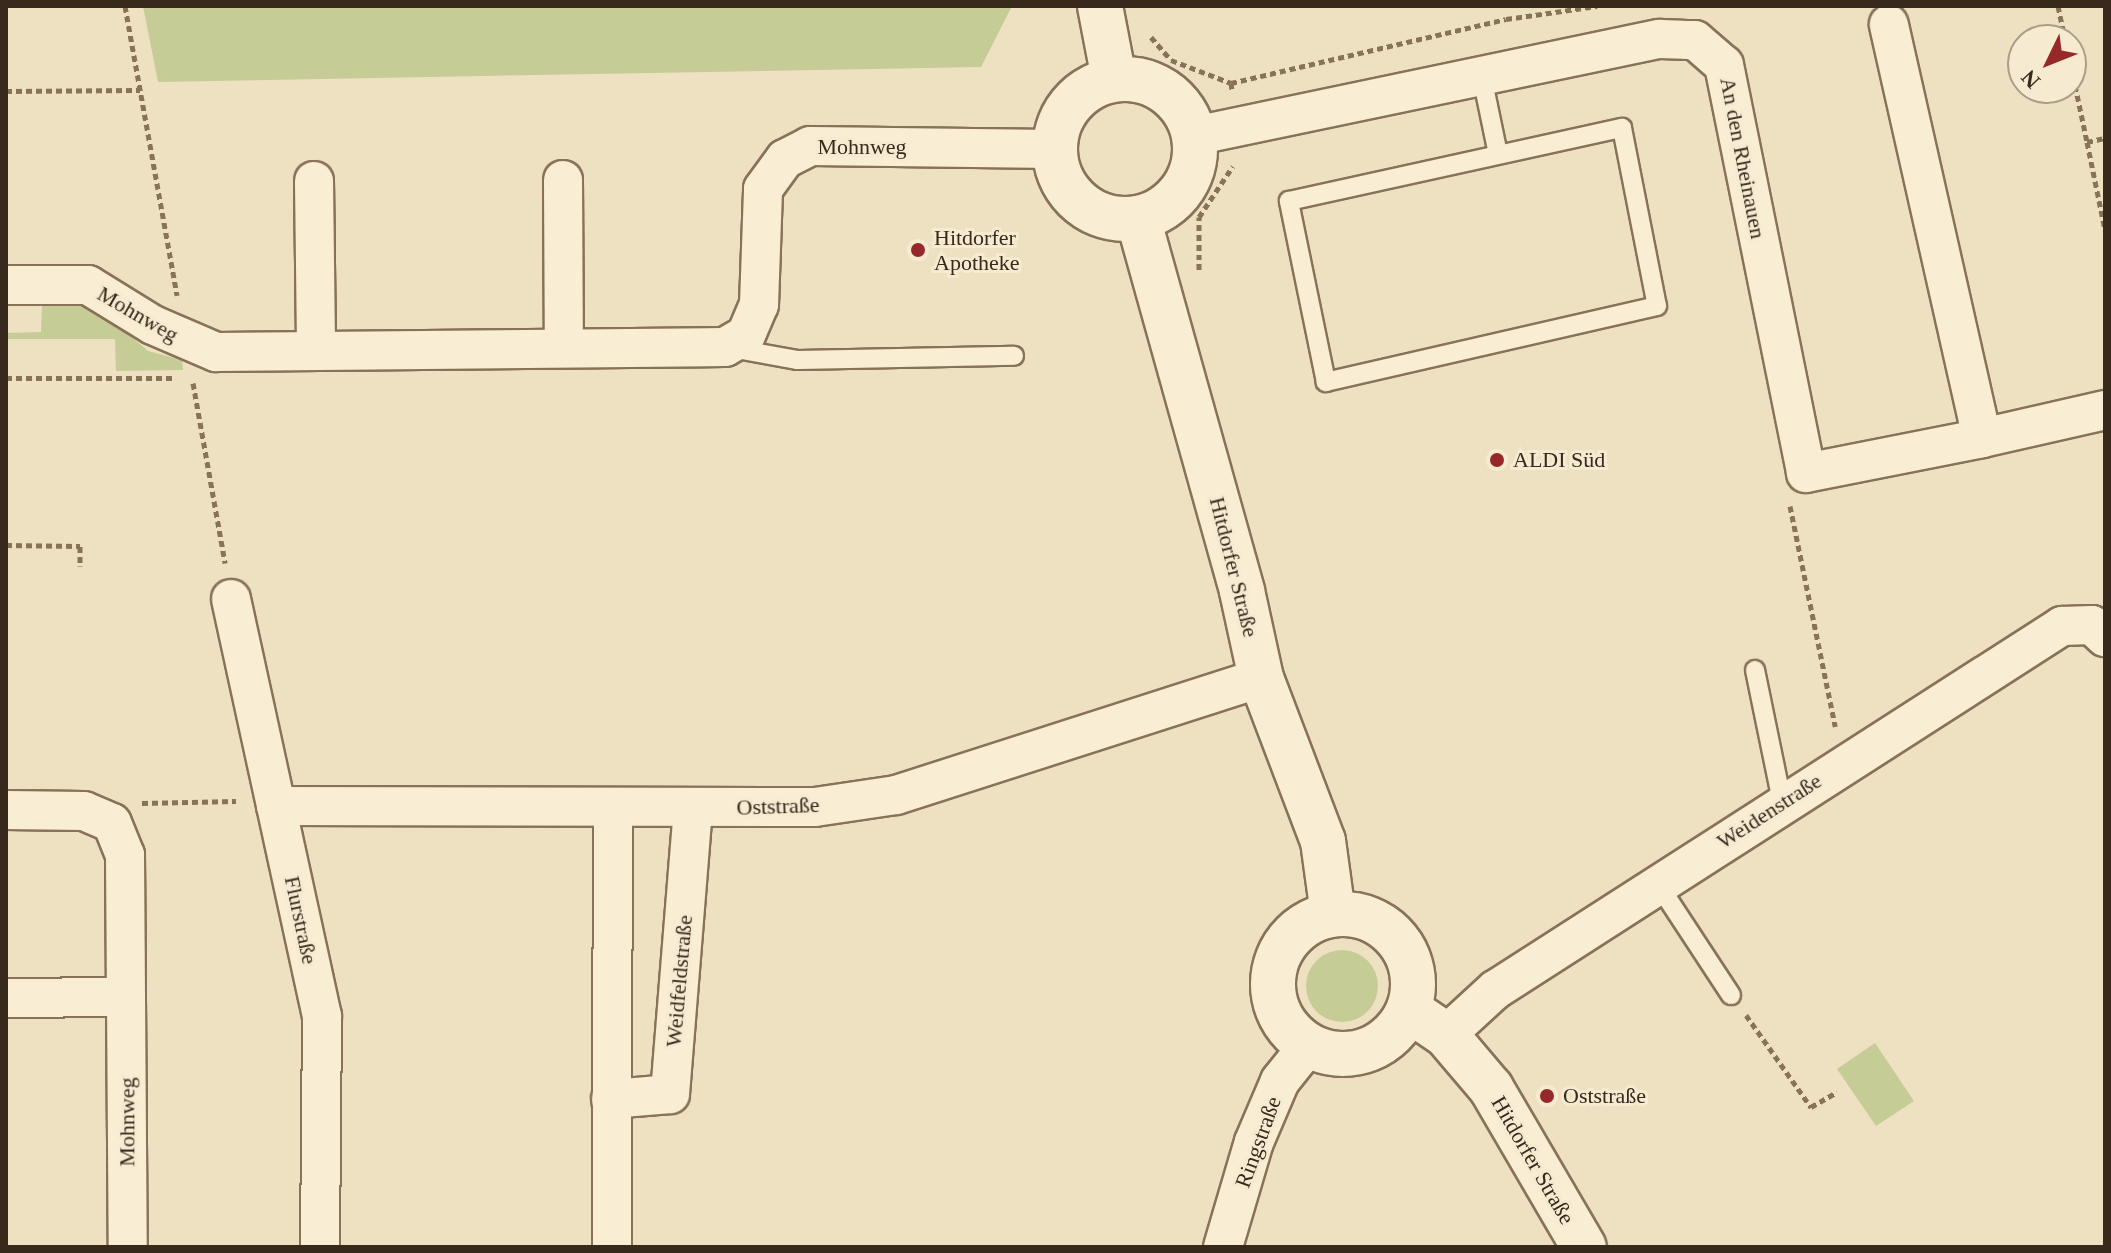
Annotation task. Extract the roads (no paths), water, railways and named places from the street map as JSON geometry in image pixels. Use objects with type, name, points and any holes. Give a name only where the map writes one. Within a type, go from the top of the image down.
[{"type":"street","points":[[1100,6],[1114,79]]},
{"type":"street","points":[[1889,24],[1982,438],[2105,410]]},
{"type":"street","name":"An den Rheinauen","points":[[1194,136],[1660,39],[1695,40],[1724,65],[1806,473],[1982,438]]},
{"type":"street","points":[[1114,79],[1156,86],[1174,98],[1194,136],[1195,158],[1183,188],[1159,211],[1138,218],[1114,218],[1091,210],[1072,194],[1059,173],[1055,149],[1059,125],[1072,103],[1091,87],[1114,79]]},
{"type":"street","name":"Mohnweg","points":[[6,285],[88,285],[153,325],[216,352],[725,347],[746,335],[759,305],[763,189],[785,159],[810,146],[1055,149]]},
{"type":"street","points":[[563,180],[564,348]]},
{"type":"street","points":[[314,181],[316,351]]},
{"type":"street","name":"Hitdorfer Straße","points":[[1138,218],[1242,591],[1261,678],[1323,841],[1333,914]]},
{"type":"street","name":"Flurstraße","points":[[231,599],[322,1016],[320,1247]]},
{"type":"street","name":"Weidenstraße","points":[[1446,1035],[1495,990],[1843,762],[2062,626],[2092,625],[2105,637]]},
{"type":"street","name":"Oststraße","points":[[276,806],[815,807],[896,795],[1261,678]]},
{"type":"street","points":[[612,1247],[613,809]]},
{"type":"street","name":"Weidfeldstraße","points":[[611,1099],[670,1094],[693,809]]},
{"type":"street","name":"Mohnweg","points":[[6,810],[84,811],[112,823],[125,855],[128,1247]]},
{"type":"street","points":[[1333,914],[1380,924],[1398,940],[1413,986],[1409,1010],[1393,1035],[1367,1051],[1337,1055],[1308,1046],[1286,1027],[1274,1000],[1273,971],[1284,943],[1306,923],[1333,914]]},
{"type":"street","points":[[6,998],[126,997]]},
{"type":"street","name":"Hitdorfer Straße","points":[[1409,1010],[1446,1035],[1491,1088],[1584,1247]]},
{"type":"street","name":"Ringstraße","points":[[1223,1247],[1254,1142],[1280,1081],[1308,1046]]},
{"type":"lane","points":[[1482,77],[1498,154]]},
{"type":"lane","points":[[1622,128],[1657,306],[1326,382],[1289,201],[1498,154],[1622,128]]},
{"type":"lane","name":"Mohnweg","points":[[725,347],[798,360],[1014,356]]},
{"type":"lane","points":[[1755,670],[1782,802]]},
{"type":"lane","points":[[1658,884],[1731,995]]},
{"type":"place","name":"Hitdorfer Apotheke","points":[[918,250]]},
{"type":"place","name":"ALDI Süd","points":[[1497,460]]},
{"type":"place","name":"Oststraße","points":[[1547,1096]]}]
